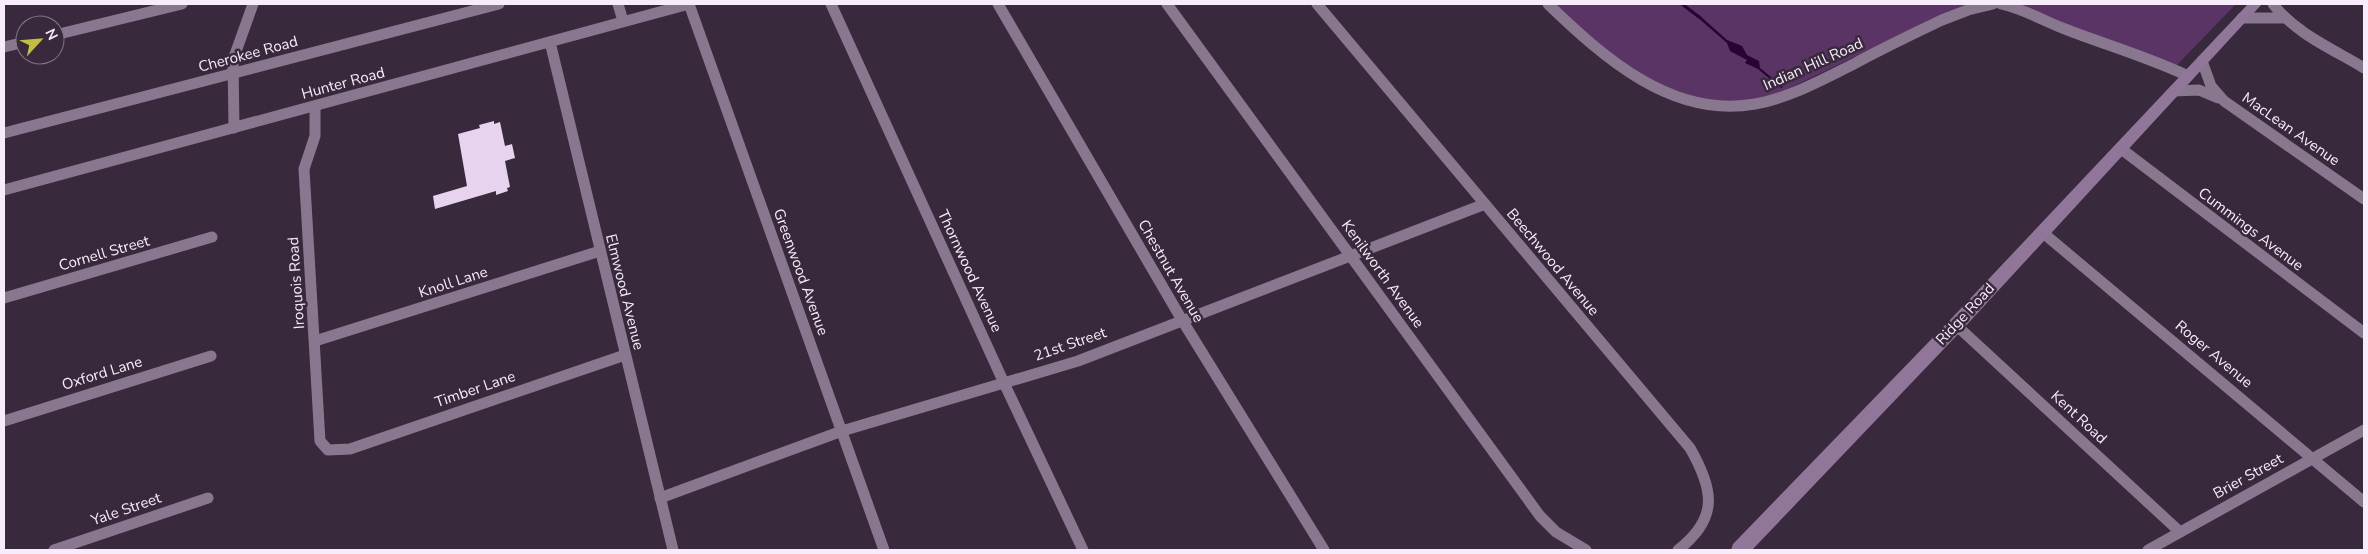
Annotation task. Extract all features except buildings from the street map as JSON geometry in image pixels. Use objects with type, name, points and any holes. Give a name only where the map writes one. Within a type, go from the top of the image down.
[{"type":"street","points":[[65,33],[182,4]]},
{"type":"street","points":[[234,128],[233,60],[253,4]]},
{"type":"street","name":"Cherokee Road","points":[[4,133],[499,4]]},
{"type":"street","points":[[618,4],[624,21]]},
{"type":"street","name":"Hunter Road","points":[[4,190],[689,4]]},
{"type":"street","name":"Greenwood Avenue","points":[[689,4],[884,550]]},
{"type":"street","name":"Thornwood Avenue","points":[[831,4],[1004,383],[1084,550]]},
{"type":"street","name":"Chestnut Avenue","points":[[998,4],[1182,320],[1324,550]]},
{"type":"street","name":"Kenilworth Avenue","points":[[1168,4],[1540,516],[1556,532],[1586,550]]},
{"type":"street","name":"Beechwood Avenue","points":[[1317,4],[1690,448],[1708,481],[1710,496],[1707,515],[1697,533],[1688,544],[1678,550]]},
{"type":"street","name":"Indian Hill Road","points":[[1548,4],[1598,49],[1630,72],[1687,100],[1726,108],[1754,105],[1787,95],[1944,20],[1993,4]]},
{"type":"street","points":[[2001,4],[2016,7],[2083,36],[2156,61],[2188,76]]},
{"type":"street","name":"Ridge Road","points":[[1740,550],[1956,325],[2255,4]]},
{"type":"street","points":[[2273,4],[2285,18],[2364,68]]},
{"type":"street","points":[[2242,18],[2285,18]]},
{"type":"street","name":"Elmwood Avenue","points":[[550,42],[673,550]]},
{"type":"street","name":"MacLean Avenue","points":[[2202,61],[2210,86],[2224,101]]},
{"type":"street","name":"MacLean Avenue","points":[[2174,91],[2199,90],[2224,101],[2364,199]]},
{"type":"street","name":"Iroquois Road","points":[[315,106],[315,136],[304,169],[320,442],[328,450],[335,451]]},
{"type":"street","name":"Cummings Avenue","points":[[2120,148],[2364,333]]},
{"type":"street","name":"21st Street","points":[[660,498],[842,431],[1078,361],[1485,204]]},
{"type":"street","name":"Roger Avenue","points":[[2042,232],[2364,502]]},
{"type":"street","name":"Cornell Street","points":[[4,298],[212,237]]},
{"type":"street","name":"Knoll Lane","points":[[315,341],[600,251]]},
{"type":"street","name":"Kent Road","points":[[1956,325],[2180,532]]},
{"type":"street","name":"Timber Lane","points":[[335,451],[350,449],[625,355]]},
{"type":"street","name":"Oxford Lane","points":[[4,421],[211,356]]},
{"type":"street","name":"Brier Street","points":[[2148,550],[2364,430]]},
{"type":"street","name":"Yale Street","points":[[54,550],[208,498]]},
{"type":"shaded area","points":[[1552,4],[1981,4],[1928,22],[1777,94],[1720,105],[1662,86],[1616,60]]},
{"type":"shaded area","points":[[2020,4],[2236,4],[2176,66],[2106,42]]},
{"type":"shaded area","points":[[1698,14],[1727,40],[1742,46],[1747,55],[1759,61],[1760,68],[1783,87],[1781,88],[1758,69],[1745,63],[1747,60],[1730,51],[1727,43],[1696,16]]},
{"type":"waterway","points":[[1682,4],[1699,17]]}]
